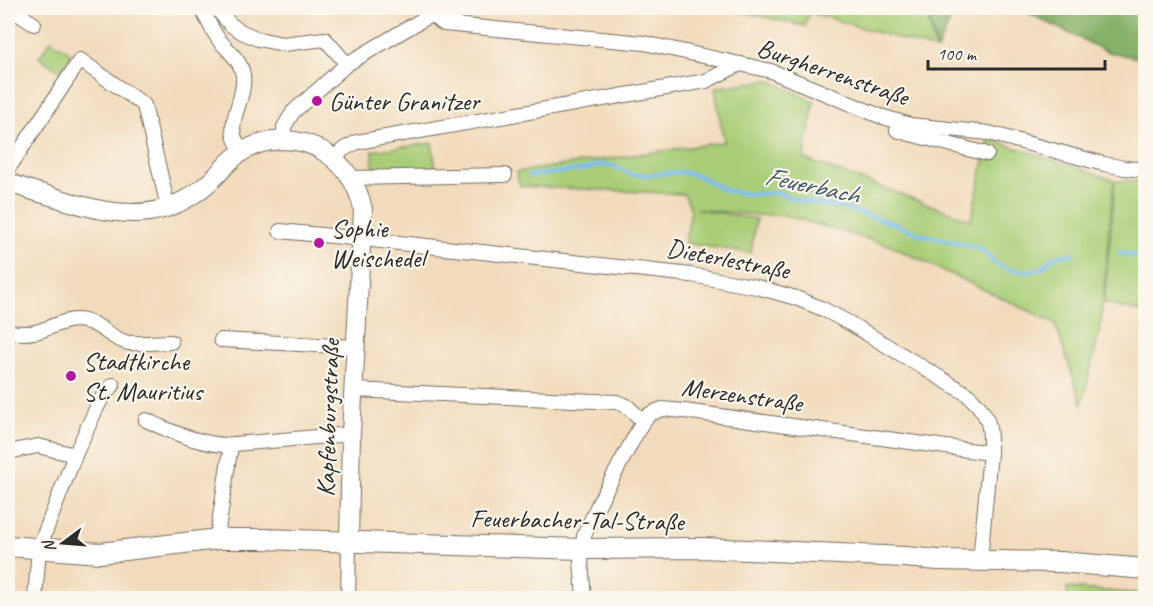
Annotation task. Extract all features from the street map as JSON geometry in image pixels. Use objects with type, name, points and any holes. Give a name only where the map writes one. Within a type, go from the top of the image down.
[{"type":"main road","name":"Feuerbacher-Tal-Straße","points":[[8,546],[100,553],[218,539],[263,539],[581,549],[702,548],[980,561],[1060,562],[1146,569]]},
{"type":"street","points":[[9,8],[34,24]]},
{"type":"street","points":[[201,8],[220,42],[235,57],[243,72],[243,88],[233,126],[233,134],[242,152]]},
{"type":"street","points":[[216,8],[231,25],[258,39],[283,44],[325,39],[347,64]]},
{"type":"street","points":[[285,139],[284,128],[293,112],[347,64],[437,11],[444,24],[645,42],[740,64]]},
{"type":"street","points":[[8,169],[80,60],[144,105],[168,207]]},
{"type":"street","name":"Burgherrenstraße","points":[[334,158],[357,142],[706,81],[740,64],[771,71],[880,116],[910,125],[989,133],[1104,164],[1146,170]]},
{"type":"street","points":[[880,116],[889,127],[987,154]]},
{"type":"street","points":[[8,182],[99,210],[146,212],[168,207],[196,193],[242,152],[256,145],[285,139],[309,144],[334,158]]},
{"type":"street","name":"Kapfenburgstraße","points":[[334,158],[351,178],[363,209],[351,434],[348,598]]},
{"type":"street","points":[[351,178],[505,175]]},
{"type":"street","name":"Dieterlestraße","points":[[280,231],[691,275],[757,287],[796,298],[823,309],[967,394],[985,413],[989,423],[990,453],[980,561]]},
{"type":"street","points":[[8,332],[37,332],[59,322],[76,320],[100,326],[115,337],[127,342],[171,342]]},
{"type":"street","points":[[221,340],[355,347]]},
{"type":"street","points":[[35,598],[39,548],[97,407],[113,385]]},
{"type":"street","points":[[354,390],[617,402],[627,406],[643,421],[584,536],[581,549],[584,598]]},
{"type":"street","name":"Merzenstraße","points":[[643,421],[657,411],[669,409],[990,453]]},
{"type":"street","points":[[146,420],[177,435],[217,445],[351,434]]},
{"type":"street","points":[[218,539],[231,445]]},
{"type":"street","points":[[8,452],[38,446],[75,456]]},
{"type":"green space","points":[[725,8],[925,8],[936,50],[809,12],[805,26]]},
{"type":"green space","points":[[926,8],[956,8],[937,50]]},
{"type":"green space","points":[[1018,8],[1145,8],[1145,59],[1108,52]]},
{"type":"green space","points":[[51,40],[72,54],[61,72],[39,57]]},
{"type":"green space","points":[[768,80],[814,101],[804,159],[971,220],[989,139],[1114,180],[1100,330],[1082,404],[1055,323],[889,245],[784,215],[757,215],[696,209],[756,219],[751,253],[685,243],[691,209],[684,194],[520,186],[516,172],[724,142],[715,88]]},
{"type":"green space","points":[[432,143],[436,169],[373,167],[373,151]]},
{"type":"green space","points":[[1115,181],[1145,181],[1145,313],[1104,304]]},
{"type":"green space","points":[[1067,588],[1145,594],[1145,598],[1068,598]]},
{"type":"waterway","name":"Feuerbach","points":[[530,176],[587,169],[602,164],[614,166],[631,174],[681,172],[699,176],[725,190],[748,194],[778,193],[797,200],[842,208],[896,224],[919,234],[980,248],[996,264],[1011,270],[1032,271],[1042,268],[1055,256],[1074,254]]},
{"type":"waterway","name":"Feuerbach","points":[[1119,252],[1146,259]]},
{"type":"place","name":"Günter Granitzer","points":[[317,101]]},
{"type":"place","name":"Sophie Weischedel","points":[[319,243]]},
{"type":"place","name":"Stadtkirche St. Mauritius","points":[[71,376]]}]
